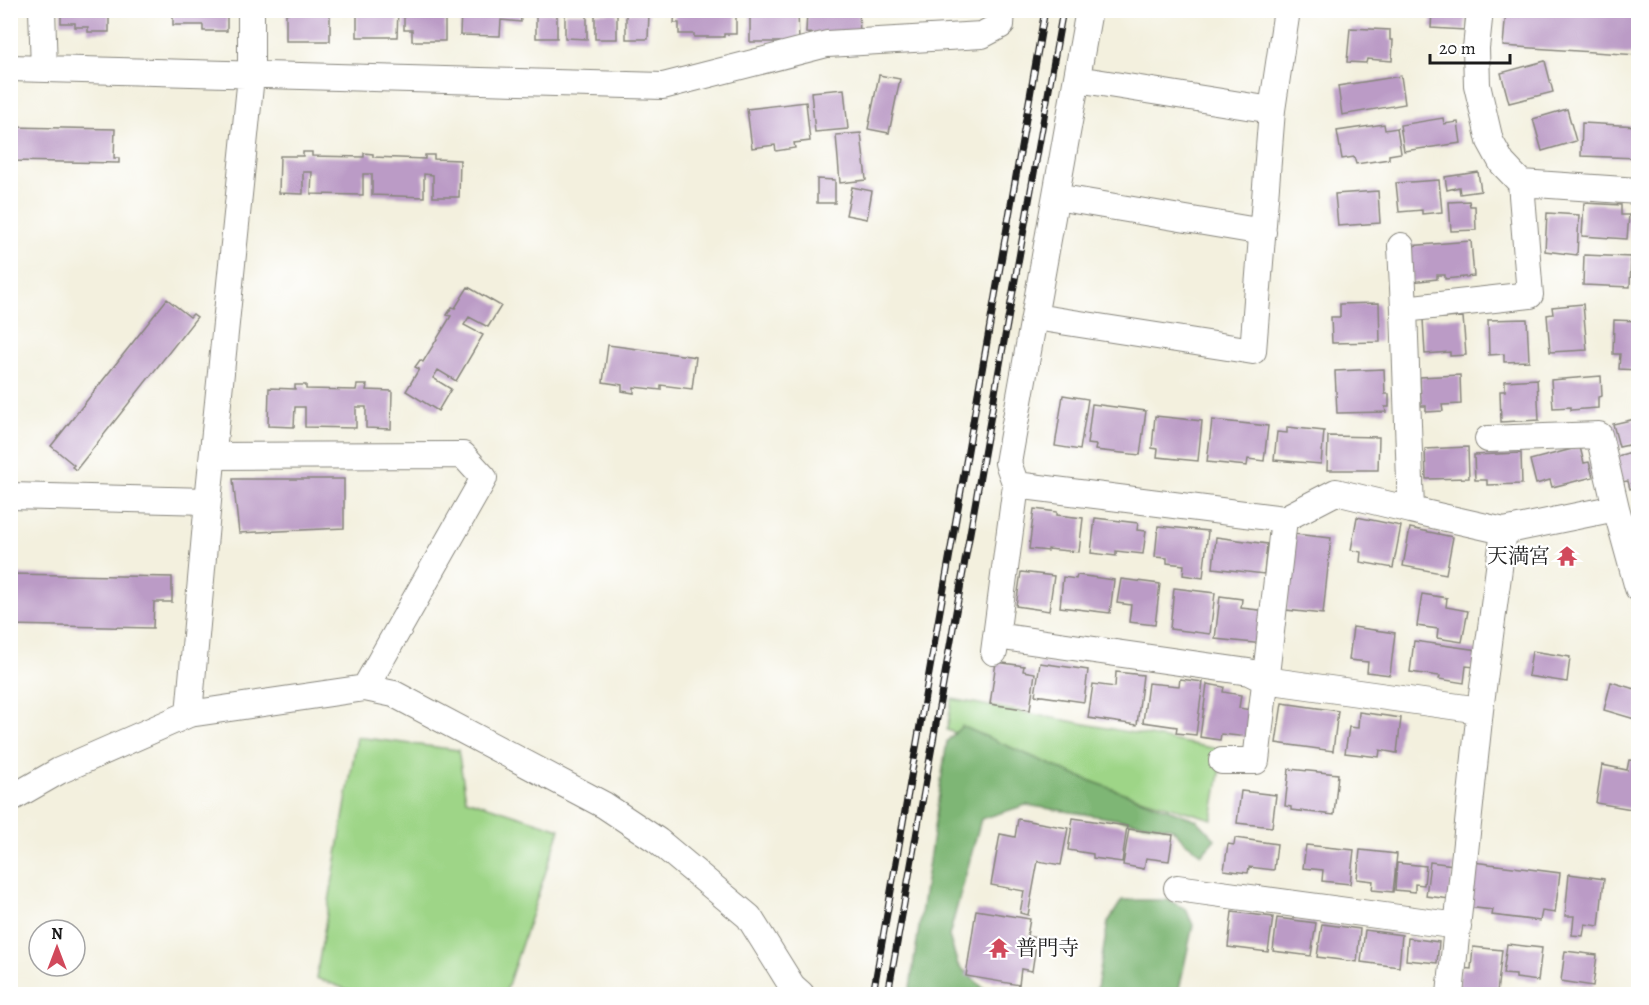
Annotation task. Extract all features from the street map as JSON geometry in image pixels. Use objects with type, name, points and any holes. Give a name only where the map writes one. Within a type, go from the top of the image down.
[{"type":"street","points":[[42,10],[44,69]]},
{"type":"street","points":[[189,714],[251,76],[251,10]]},
{"type":"street","points":[[10,68],[663,86],[827,44],[982,35],[1001,25],[1002,10]]},
{"type":"street","points":[[1089,10],[1008,463],[1016,485],[995,644],[1249,672],[1265,680],[1480,710]]},
{"type":"street","points":[[1035,317],[1253,351],[1272,110],[1287,10]]},
{"type":"street","points":[[1404,309],[1530,295],[1521,183],[1502,163],[1490,141],[1477,85],[1476,48],[1480,10]]},
{"type":"street","points":[[1077,78],[1272,110]]},
{"type":"street","points":[[1521,183],[1638,191]]},
{"type":"street","points":[[1056,197],[1263,232]]},
{"type":"street","points":[[1401,246],[1411,510]]},
{"type":"street","points":[[1488,440],[1599,435],[1638,588]]},
{"type":"street","points":[[213,456],[463,455],[484,478],[365,688]]},
{"type":"street","points":[[1016,485],[1284,519],[1336,492],[1504,531],[1616,508]]},
{"type":"street","points":[[10,496],[208,501]]},
{"type":"street","points":[[1222,761],[1256,760],[1284,519]]},
{"type":"street","points":[[1450,994],[1480,710],[1504,531]]},
{"type":"street","points":[[10,799],[60,771],[189,714],[365,688],[394,694],[604,805],[658,841],[749,917],[792,986],[801,994]]},
{"type":"street","points":[[1177,888],[1458,926]]},
{"type":"green space","points":[[952,699],[1224,750],[1212,819],[1064,776],[947,730]]},
{"type":"green space","points":[[962,726],[1072,774],[1197,820],[1215,839],[1202,854],[1185,842],[1172,828],[1026,805],[981,819],[949,936],[958,965],[990,994],[909,994],[947,741]]},
{"type":"green space","points":[[357,737],[458,750],[466,799],[560,829],[505,994],[359,994],[316,978]]},
{"type":"green space","points":[[1122,900],[1168,900],[1186,909],[1193,925],[1178,994],[1096,994],[1108,922]]},
{"type":"building","points":[[61,10],[109,10],[109,32],[88,32],[88,27],[75,27],[75,23],[61,23]]},
{"type":"building","points":[[173,10],[227,10],[227,31],[203,31],[203,25],[173,25]]},
{"type":"building","points":[[357,10],[398,10],[397,37],[357,37]]},
{"type":"building","points":[[404,10],[445,10],[445,41],[412,41],[412,30],[404,30]]},
{"type":"building","points":[[461,10],[520,10],[521,22],[501,20],[500,36],[460,35]]},
{"type":"building","points":[[675,10],[736,10],[736,34],[724,34],[724,37],[694,37],[694,34],[679,34],[679,23],[674,23]]},
{"type":"building","points":[[750,10],[798,10],[799,42],[780,47],[780,42],[750,42]]},
{"type":"building","points":[[807,10],[859,10],[860,36],[806,33]]},
{"type":"building","points":[[1432,10],[1466,10],[1465,30],[1431,28]]},
{"type":"building","points":[[1506,10],[1638,10],[1638,55],[1503,46]]},
{"type":"building","points":[[286,13],[330,13],[330,41],[286,41]]},
{"type":"building","points":[[536,13],[557,13],[557,38],[536,38]]},
{"type":"building","points":[[565,13],[587,13],[587,39],[565,38]]},
{"type":"building","points":[[595,13],[617,13],[617,39],[595,39]]},
{"type":"building","points":[[626,13],[649,13],[648,39],[626,39]]},
{"type":"building","points":[[1350,28],[1390,30],[1390,40],[1393,40],[1392,61],[1367,59],[1366,63],[1347,62]]},
{"type":"building","points":[[1545,61],[1553,92],[1509,103],[1501,73]]},
{"type":"building","points":[[879,75],[900,79],[889,133],[868,129]]},
{"type":"building","points":[[1401,76],[1405,104],[1342,115],[1338,86]]},
{"type":"building","points":[[844,89],[848,129],[815,132],[811,92]]},
{"type":"building","points":[[806,102],[810,141],[794,143],[795,148],[776,151],[775,145],[752,148],[747,109]]},
{"type":"building","points":[[1567,109],[1576,141],[1542,151],[1533,119]]},
{"type":"building","points":[[1443,118],[1444,124],[1458,122],[1461,143],[1404,151],[1400,125]]},
{"type":"building","points":[[1582,123],[1638,126],[1638,158],[1581,156]]},
{"type":"building","points":[[1384,124],[1385,130],[1397,128],[1401,153],[1389,155],[1389,159],[1356,164],[1354,157],[1342,159],[1337,131]]},
{"type":"building","points":[[10,127],[115,129],[114,158],[119,158],[119,163],[10,161]]},
{"type":"building","points":[[861,133],[866,180],[840,183],[836,135]]},
{"type":"building","points":[[303,152],[312,152],[312,156],[364,157],[364,153],[373,154],[373,157],[425,159],[425,155],[434,155],[434,159],[460,160],[459,197],[433,197],[433,175],[424,174],[424,197],[372,195],[372,174],[363,174],[363,195],[311,194],[312,172],[303,172],[303,194],[279,193],[280,156],[303,156]]},
{"type":"building","points":[[1478,172],[1481,191],[1460,194],[1459,187],[1447,190],[1445,177]]},
{"type":"building","points":[[817,179],[835,180],[835,203],[817,203]]},
{"type":"building","points":[[1439,180],[1442,212],[1422,214],[1422,210],[1399,212],[1396,183]]},
{"type":"building","points":[[852,187],[872,191],[867,219],[846,215]]},
{"type":"building","points":[[1378,191],[1380,223],[1338,226],[1335,194]]},
{"type":"building","points":[[1469,201],[1470,206],[1475,206],[1476,230],[1451,231],[1449,202]]},
{"type":"building","points":[[1584,203],[1621,205],[1621,215],[1629,215],[1627,239],[1582,236]]},
{"type":"building","points":[[1547,213],[1579,215],[1577,255],[1545,251]]},
{"type":"building","points":[[1471,241],[1474,276],[1445,279],[1445,275],[1437,275],[1437,279],[1411,282],[1408,246]]},
{"type":"building","points":[[1584,255],[1631,257],[1630,287],[1583,285]]},
{"type":"building","points":[[468,287],[501,306],[488,327],[469,317],[464,325],[483,335],[456,381],[438,370],[433,378],[451,389],[438,411],[406,391],[419,369],[415,367],[420,360],[423,362],[451,316],[447,315],[452,307],[455,308]]},
{"type":"building","points":[[167,299],[190,317],[193,314],[197,317],[76,470],[72,467],[74,465],[51,446]]},
{"type":"building","points":[[1379,303],[1380,342],[1332,343],[1331,317],[1340,317],[1340,304]]},
{"type":"building","points":[[1583,304],[1587,350],[1550,352],[1547,315],[1553,314],[1552,307]]},
{"type":"building","points":[[1463,317],[1466,355],[1450,356],[1450,352],[1425,354],[1423,319]]},
{"type":"building","points":[[1527,319],[1529,361],[1504,362],[1504,354],[1489,355],[1488,320]]},
{"type":"building","points":[[1614,320],[1638,321],[1638,370],[1619,369],[1620,354],[1613,354]]},
{"type":"building","points":[[608,345],[696,357],[692,389],[661,385],[661,390],[634,387],[634,393],[622,391],[622,385],[603,382]]},
{"type":"building","points":[[1384,369],[1385,394],[1389,394],[1389,407],[1385,407],[1386,412],[1337,413],[1335,371]]},
{"type":"building","points":[[1460,375],[1461,404],[1442,405],[1443,411],[1426,412],[1426,406],[1421,406],[1420,377]]},
{"type":"building","points":[[1601,376],[1602,396],[1598,397],[1598,408],[1571,410],[1571,407],[1553,408],[1551,380]]},
{"type":"building","points":[[1537,379],[1539,420],[1501,422],[1500,391],[1505,391],[1505,381]]},
{"type":"building","points":[[295,385],[306,385],[306,389],[356,390],[357,385],[367,385],[366,390],[392,391],[391,429],[366,428],[366,407],[356,407],[356,428],[305,427],[305,407],[295,407],[294,427],[268,426],[269,388],[295,389]]},
{"type":"building","points":[[1063,395],[1088,399],[1080,450],[1055,446]]},
{"type":"building","points":[[1092,404],[1146,411],[1140,455],[1095,450],[1096,445],[1087,444]]},
{"type":"building","points":[[1155,416],[1202,421],[1198,461],[1157,457],[1158,449],[1152,448]]},
{"type":"building","points":[[1635,419],[1638,443],[1619,447],[1613,424]]},
{"type":"building","points":[[1212,420],[1268,426],[1264,461],[1248,459],[1247,466],[1207,462]]},
{"type":"building","points":[[1287,427],[1324,431],[1321,464],[1274,460],[1277,432],[1287,433]]},
{"type":"building","points":[[1328,436],[1379,437],[1378,470],[1327,470]]},
{"type":"building","points":[[1468,447],[1469,478],[1426,479],[1425,449]]},
{"type":"building","points":[[1580,447],[1584,463],[1589,462],[1593,477],[1552,487],[1550,480],[1536,484],[1530,460]]},
{"type":"building","points":[[1638,450],[1638,486],[1630,489],[1628,481],[1620,482],[1614,457]]},
{"type":"building","points":[[1521,453],[1522,484],[1487,485],[1487,480],[1475,480],[1474,455]]},
{"type":"building","points":[[233,479],[344,479],[344,528],[239,533]]},
{"type":"building","points":[[1034,509],[1083,518],[1079,552],[1029,549]]},
{"type":"building","points":[[1357,517],[1401,526],[1393,568],[1360,562],[1361,552],[1351,550]]},
{"type":"building","points":[[1095,518],[1138,523],[1137,530],[1146,531],[1143,554],[1116,551],[1116,556],[1091,553]]},
{"type":"building","points":[[1158,526],[1208,531],[1203,578],[1183,575],[1184,565],[1167,563],[1167,558],[1155,557]]},
{"type":"building","points":[[1410,528],[1453,537],[1446,574],[1403,566]]},
{"type":"building","points":[[1294,534],[1331,538],[1323,614],[1286,610]]},
{"type":"building","points":[[1216,537],[1267,544],[1264,574],[1213,568]]},
{"type":"building","points":[[1021,572],[1054,576],[1049,611],[1016,606]]},
{"type":"building","points":[[10,574],[172,577],[172,602],[154,602],[153,628],[10,625]]},
{"type":"building","points":[[1077,575],[1114,580],[1110,613],[1060,607],[1063,577],[1076,579]]},
{"type":"building","points":[[1121,579],[1160,584],[1155,625],[1129,622],[1131,605],[1117,603]]},
{"type":"building","points":[[1174,588],[1215,593],[1210,634],[1170,629]]},
{"type":"building","points":[[1422,594],[1447,598],[1446,607],[1468,611],[1462,642],[1437,638],[1438,629],[1417,626]]},
{"type":"building","points":[[1220,596],[1242,599],[1241,608],[1268,611],[1264,644],[1215,639]]},
{"type":"building","points":[[1353,627],[1395,633],[1390,675],[1367,672],[1368,662],[1349,660]]},
{"type":"building","points":[[1414,641],[1478,650],[1475,667],[1466,666],[1464,683],[1439,679],[1440,676],[1410,672]]},
{"type":"building","points":[[1532,651],[1570,657],[1567,682],[1528,676]]},
{"type":"building","points":[[996,662],[1024,666],[1023,671],[1035,673],[1030,710],[990,704]]},
{"type":"building","points":[[1040,663],[1088,670],[1084,702],[1035,695]]},
{"type":"building","points":[[1116,672],[1143,675],[1137,725],[1088,718],[1093,684],[1115,687]]},
{"type":"building","points":[[1180,679],[1203,682],[1196,735],[1176,733],[1177,727],[1143,722],[1148,683],[1179,686]]},
{"type":"building","points":[[1611,682],[1638,690],[1638,720],[1604,710]]},
{"type":"building","points":[[1207,684],[1224,687],[1223,692],[1241,695],[1239,708],[1251,710],[1248,737],[1221,734],[1220,740],[1200,737]]},
{"type":"building","points":[[1282,703],[1338,711],[1333,751],[1276,743]]},
{"type":"building","points":[[1359,712],[1401,718],[1397,753],[1380,750],[1379,757],[1345,753],[1349,727],[1358,728]]},
{"type":"building","points":[[1629,760],[1638,761],[1638,810],[1596,803],[1602,765],[1627,770]]},
{"type":"building","points":[[1289,769],[1338,774],[1334,815],[1291,810],[1291,807],[1285,806]]},
{"type":"building","points":[[1241,791],[1276,795],[1272,827],[1237,823]]},
{"type":"building","points":[[1073,818],[1127,826],[1122,862],[1093,858],[1093,854],[1068,850]]},
{"type":"building","points":[[1018,819],[1068,828],[1061,865],[1038,861],[1028,915],[1020,913],[1024,891],[991,885],[1000,834],[1015,837]]},
{"type":"building","points":[[1129,829],[1173,835],[1169,861],[1146,858],[1144,869],[1123,865]]},
{"type":"building","points":[[1235,838],[1277,844],[1274,870],[1249,867],[1248,873],[1224,870],[1228,844],[1234,845]]},
{"type":"building","points":[[1306,845],[1354,850],[1350,884],[1322,881],[1323,870],[1303,868]]},
{"type":"building","points":[[1360,850],[1397,854],[1393,892],[1372,890],[1373,881],[1357,879]]},
{"type":"building","points":[[1430,862],[1454,865],[1450,899],[1426,896]]},
{"type":"building","points":[[1473,862],[1560,873],[1555,913],[1542,911],[1540,921],[1492,915],[1493,910],[1467,907]]},
{"type":"building","points":[[1397,863],[1426,866],[1424,885],[1415,884],[1415,892],[1395,890]]},
{"type":"building","points":[[1569,874],[1604,879],[1599,926],[1585,924],[1583,936],[1572,935],[1574,916],[1565,916]]},
{"type":"building","points":[[976,910],[1030,919],[1027,936],[1037,938],[1032,971],[1021,969],[1019,985],[966,976]]},
{"type":"building","points":[[1232,912],[1273,917],[1268,952],[1228,947]]},
{"type":"building","points":[[1277,918],[1316,923],[1311,956],[1273,951]]},
{"type":"building","points":[[1322,924],[1360,929],[1357,962],[1317,957]]},
{"type":"building","points":[[1365,930],[1402,935],[1399,967],[1361,962]]},
{"type":"building","points":[[1408,938],[1439,942],[1437,963],[1406,960]]},
{"type":"building","points":[[1507,944],[1542,948],[1538,981],[1503,974]]},
{"type":"building","points":[[1473,947],[1502,950],[1497,993],[1458,989],[1461,968],[1471,969]]},
{"type":"building","points":[[1565,951],[1597,955],[1593,986],[1561,981]]},
{"type":"railway","points":[[873,994],[1045,10]]},
{"type":"railway","points":[[888,994],[1063,10]]},
{"type":"place","name":"天満宮","points":[[1567,556]]},
{"type":"place","name":"普門寺","points":[[999,948]]}]
